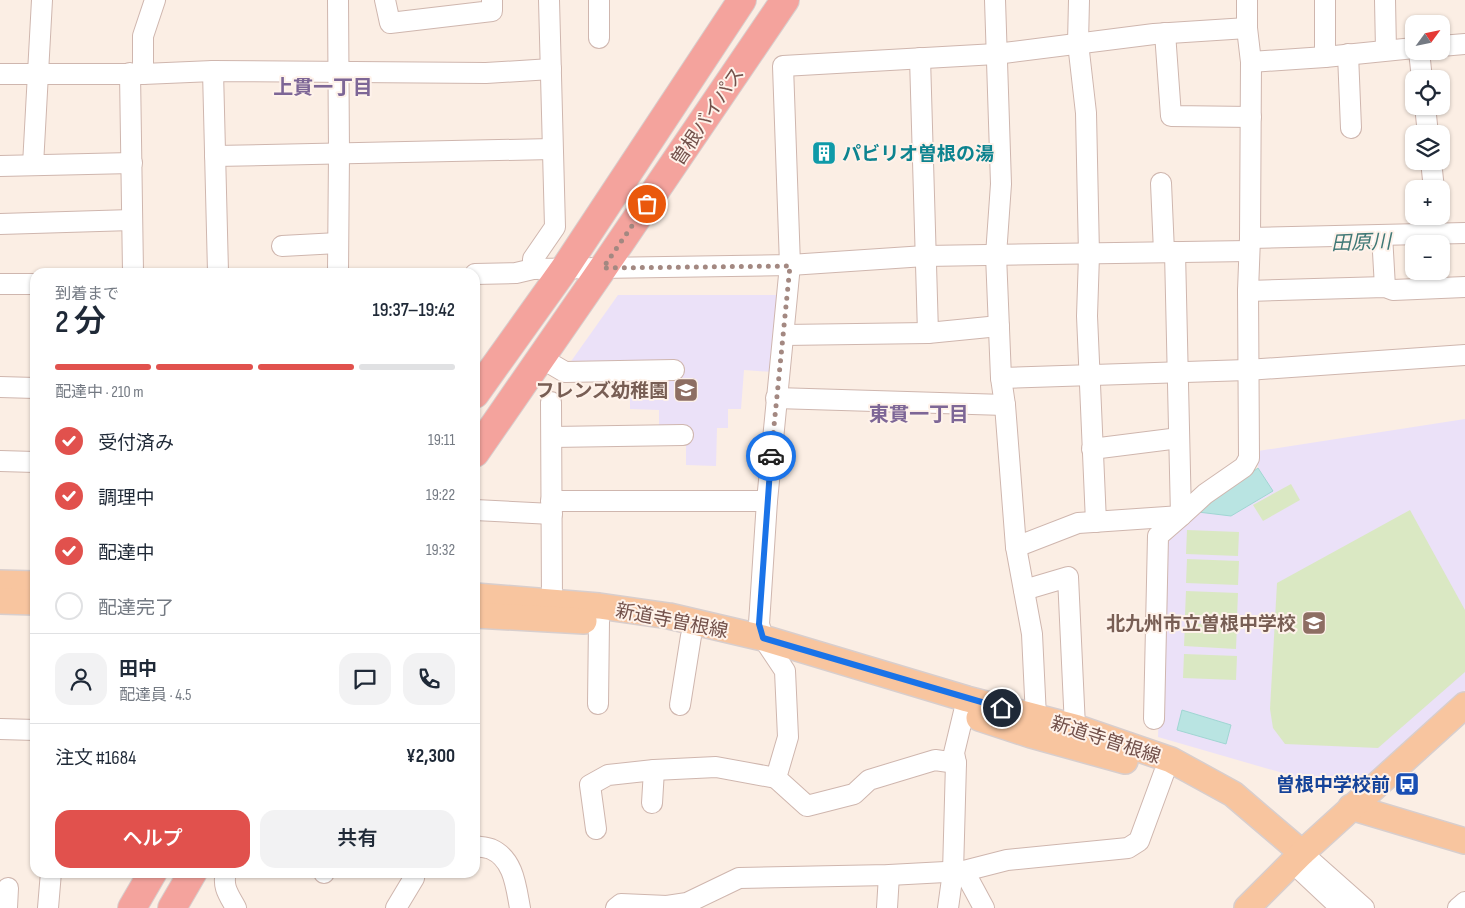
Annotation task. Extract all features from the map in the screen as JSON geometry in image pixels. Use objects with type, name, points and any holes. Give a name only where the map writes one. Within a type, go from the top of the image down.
[{"type":"highway","name":"曽根バイパス","points":[[480,387],[565,268],[742,0]]},
{"type":"highway","name":"曽根バイパス","points":[[480,446],[785,0]]},
{"type":"highway","points":[[132,908],[150,878]]},
{"type":"highway","points":[[172,908],[190,878]]},
{"type":"main road","points":[[0,583],[30,584]]},
{"type":"main road","name":"新道寺曽根線","points":[[480,596],[598,606],[669,616],[768,648],[1034,726],[1164,773],[1225,807],[1273,844],[1297,858]]},
{"type":"main road","points":[[0,601],[30,602]]},
{"type":"main road","name":"新道寺曽根線","points":[[480,615],[599,621],[768,648]]},
{"type":"main road","points":[[1247,908],[1351,807],[1465,705]]},
{"type":"main road","name":"新道寺曽根線","points":[[1034,726],[1075,727],[1171,760],[1233,794],[1297,858]]},
{"type":"main road","points":[[1351,807],[1465,841]]},
{"type":"street","points":[[33,165],[42,0]]},
{"type":"street","points":[[133,268],[132,163],[137,73],[143,36],[155,0]]},
{"type":"street","points":[[338,0],[338,268]]},
{"type":"street","points":[[385,0],[390,23],[492,11],[492,0]]},
{"type":"street","points":[[533,269],[532,259],[555,227],[549,0]]},
{"type":"street","points":[[598,38],[600,0]]},
{"type":"street","points":[[995,0],[1001,184],[996,255],[1001,378],[1005,405],[1016,547],[1032,634],[1034,726]]},
{"type":"street","points":[[1079,0],[1078,43],[1086,113],[1089,255],[1087,316],[1096,522]]},
{"type":"street","points":[[1154,720],[1158,536],[1205,494],[1244,467],[1249,458],[1247,370],[1251,62],[1247,28],[1247,0]]},
{"type":"street","points":[[1325,0],[1325,57]]},
{"type":"street","points":[[1385,0],[1386,50]]},
{"type":"street","points":[[776,778],[788,737],[785,671],[768,648],[759,624],[767,501],[790,266],[783,66],[996,54],[1165,33],[1247,28]]},
{"type":"street","points":[[1165,33],[1171,116],[1251,116]]},
{"type":"street","points":[[1450,45],[1465,44]]},
{"type":"street","points":[[1251,62],[1405,49]]},
{"type":"street","points":[[1348,54],[1351,128]]},
{"type":"street","points":[[920,58],[928,333]]},
{"type":"street","points":[[0,74],[214,71],[486,73],[551,69]]},
{"type":"street","points":[[214,71],[218,268]]},
{"type":"street","points":[[216,156],[552,149]]},
{"type":"street","points":[[0,166],[132,163]]},
{"type":"street","points":[[1161,183],[1169,252],[1178,372],[1181,516]]},
{"type":"street","points":[[0,224],[132,220]]},
{"type":"street","points":[[480,274],[516,273],[533,269],[565,268],[790,266],[925,256],[1089,255],[1169,252],[1382,235],[1438,225],[1465,233]]},
{"type":"street","points":[[1382,235],[1385,287]]},
{"type":"street","points":[[282,246],[338,244]]},
{"type":"street","points":[[0,284],[30,284]]},
{"type":"street","points":[[1248,291],[1385,287],[1393,290],[1465,287]]},
{"type":"street","points":[[784,335],[928,333],[999,326]]},
{"type":"street","points":[[1001,378],[1247,370],[1465,355]]},
{"type":"street","points":[[541,358],[565,372],[674,370]]},
{"type":"street","points":[[0,387],[30,388]]},
{"type":"street","points":[[776,398],[1005,405]]},
{"type":"street","points":[[551,402],[552,602]]},
{"type":"street","points":[[552,437],[683,435]]},
{"type":"street","points":[[1092,449],[1179,438]]},
{"type":"street","points":[[0,461],[30,462]]},
{"type":"street","points":[[480,510],[767,501]]},
{"type":"street","points":[[1016,547],[1078,523],[1181,516]]},
{"type":"street","points":[[1024,590],[1068,577],[1075,727]]},
{"type":"street","points":[[598,704],[599,621]]},
{"type":"street","points":[[680,705],[691,636]]},
{"type":"street","points":[[948,908],[958,871],[956,764],[954,753],[966,706]]},
{"type":"street","points":[[0,729],[30,730]]},
{"type":"street","points":[[596,829],[590,785],[608,775],[654,770],[716,767],[776,778],[807,806],[854,794],[869,780],[935,760],[956,764]]},
{"type":"street","points":[[652,803],[654,770]]},
{"type":"street","points":[[616,908],[621,904],[667,906],[687,903],[739,878],[889,875],[958,871],[1007,860],[1128,848],[1139,840],[1164,773]]},
{"type":"street","points":[[480,847],[491,849],[503,858],[513,873],[520,908]]},
{"type":"street","points":[[1297,858],[1341,908]]},
{"type":"street","points":[[1297,858],[1364,908]]},
{"type":"street","points":[[958,871],[984,908]]},
{"type":"street","points":[[887,908],[889,875]]},
{"type":"street","points":[[48,908],[50,878]]},
{"type":"street","points":[[224,878],[223,881],[226,889],[236,908]]},
{"type":"street","points":[[396,908],[414,878]]},
{"type":"street","points":[[7,908],[8,888]]},
{"type":"street","points":[[1458,908],[1465,902]]},
{"type":"shaded area","name":"フレンズ幼稚園","points":[[618,295],[779,295],[773,372],[744,370],[741,409],[728,409],[728,428],[717,428],[716,466],[686,465],[686,428],[659,429],[659,410],[630,409],[630,365],[567,367]]},
{"type":"shaded area","name":"北九州市立曽根中学校","points":[[1465,419],[1465,690],[1444,707],[1367,779],[1348,786],[1331,787],[1158,737],[1165,556],[1168,542],[1187,522],[1198,512],[1272,491],[1258,468],[1258,451]]},
{"type":"green space","points":[[1291,484],[1300,500],[1263,521],[1253,505]]},
{"type":"green space","points":[[1410,510],[1465,610],[1465,672],[1378,748],[1285,744],[1273,728],[1270,709],[1277,583]]},
{"type":"green space","points":[[1187,530],[1239,532],[1238,556],[1186,554]]},
{"type":"green space","points":[[1187,559],[1239,561],[1238,585],[1186,583]]},
{"type":"green space","points":[[1186,591],[1238,593],[1237,617],[1185,615]]},
{"type":"green space","points":[[1185,623],[1237,625],[1236,649],[1184,646]]},
{"type":"green space","points":[[1184,654],[1237,656],[1236,680],[1183,678]]},
{"type":"water","points":[[1258,468],[1273,491],[1231,516],[1198,512]]},
{"type":"water","points":[[1182,710],[1231,725],[1226,744],[1177,730]]},
{"type":"way so far","points":[[647,204],[603,268],[790,266],[771,456]]},
{"type":"place","name":"パビリオ曽根の湯","points":[[824,153]]},
{"type":"place","name":"フレンズ幼稚園","points":[[686,390]]},
{"type":"place","name":"北九州市立曽根中学校","points":[[1314,623]]},
{"type":"place","name":"曽根中学校前","points":[[1407,784]]},
{"type":"district","name":"上貫一丁目","points":[[323,87]]},
{"type":"district","name":"東貫一丁目","points":[[919,414]]},
{"type":"route","points":[[771,456],[759,624],[763,638],[1002,708]]},
{"type":"water label","name":"田原川","points":[[1361,242]]}]
